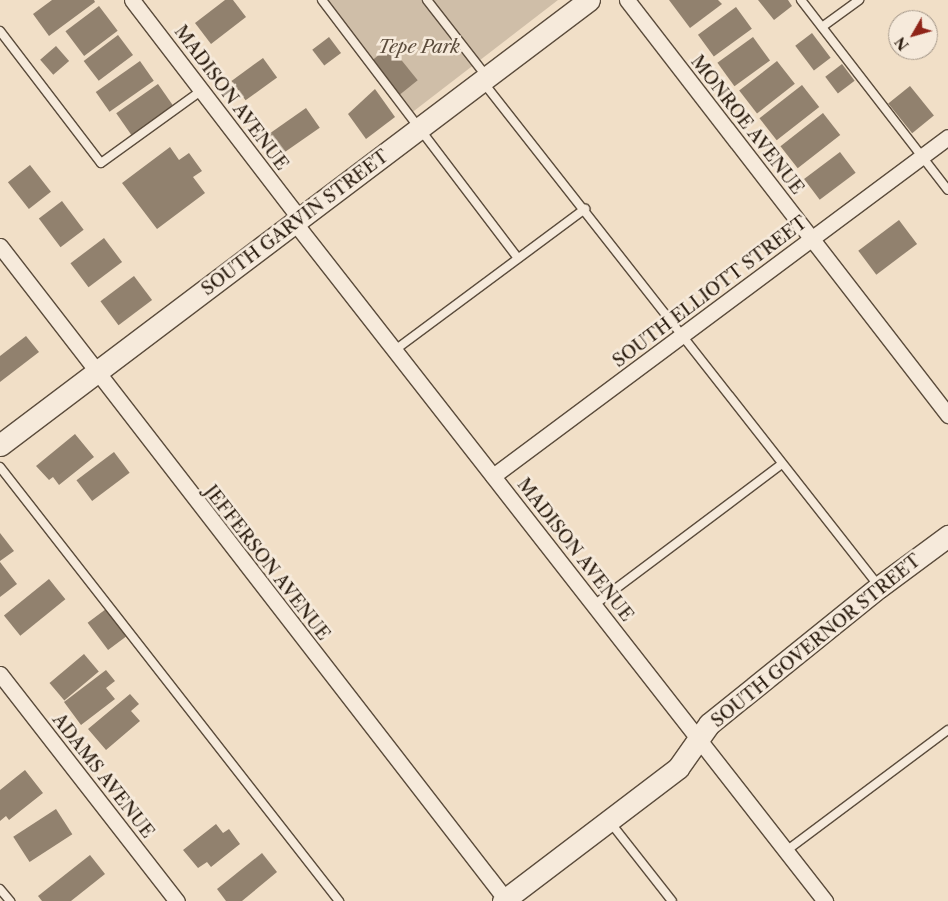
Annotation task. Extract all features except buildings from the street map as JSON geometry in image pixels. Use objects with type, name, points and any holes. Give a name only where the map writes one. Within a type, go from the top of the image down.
[{"type":"street","name":"MADISON AVENUE","points":[[132,0],[202,90],[297,221],[395,350],[825,901]]},
{"type":"street","name":"SOUTH GARVIN STREET","points":[[0,445],[486,80],[589,0]]},
{"type":"street","name":"MONROE AVENUE","points":[[627,0],[948,415]]},
{"type":"street","name":"SOUTH ELLIOTT STREET","points":[[493,476],[948,137]]},
{"type":"street","name":"JEFFERSON AVENUE","points":[[0,246],[96,374],[505,900]]},
{"type":"street","name":"SOUTH GOVERNOR STREET","points":[[505,900],[678,768],[709,724],[879,587],[948,536]]},
{"type":"street","name":"ADAMS AVENUE","points":[[0,674],[177,901]]},
{"type":"lane","points":[[322,0],[518,258]]},
{"type":"lane","points":[[426,0],[683,336],[879,587]]},
{"type":"lane","points":[[801,0],[948,190]]},
{"type":"lane","points":[[822,27],[859,0]]},
{"type":"lane","points":[[0,31],[101,163],[202,90]]},
{"type":"lane","points":[[395,350],[585,208]]},
{"type":"lane","points":[[594,605],[782,464]]},
{"type":"lane","points":[[0,467],[339,901]]},
{"type":"lane","points":[[786,851],[948,730]]},
{"type":"lane","points":[[609,821],[672,901]]},
{"type":"lane","points":[[0,888],[10,901]]},
{"type":"green space","name":"Tepe Park","points":[[323,0],[558,0],[410,114]]}]
